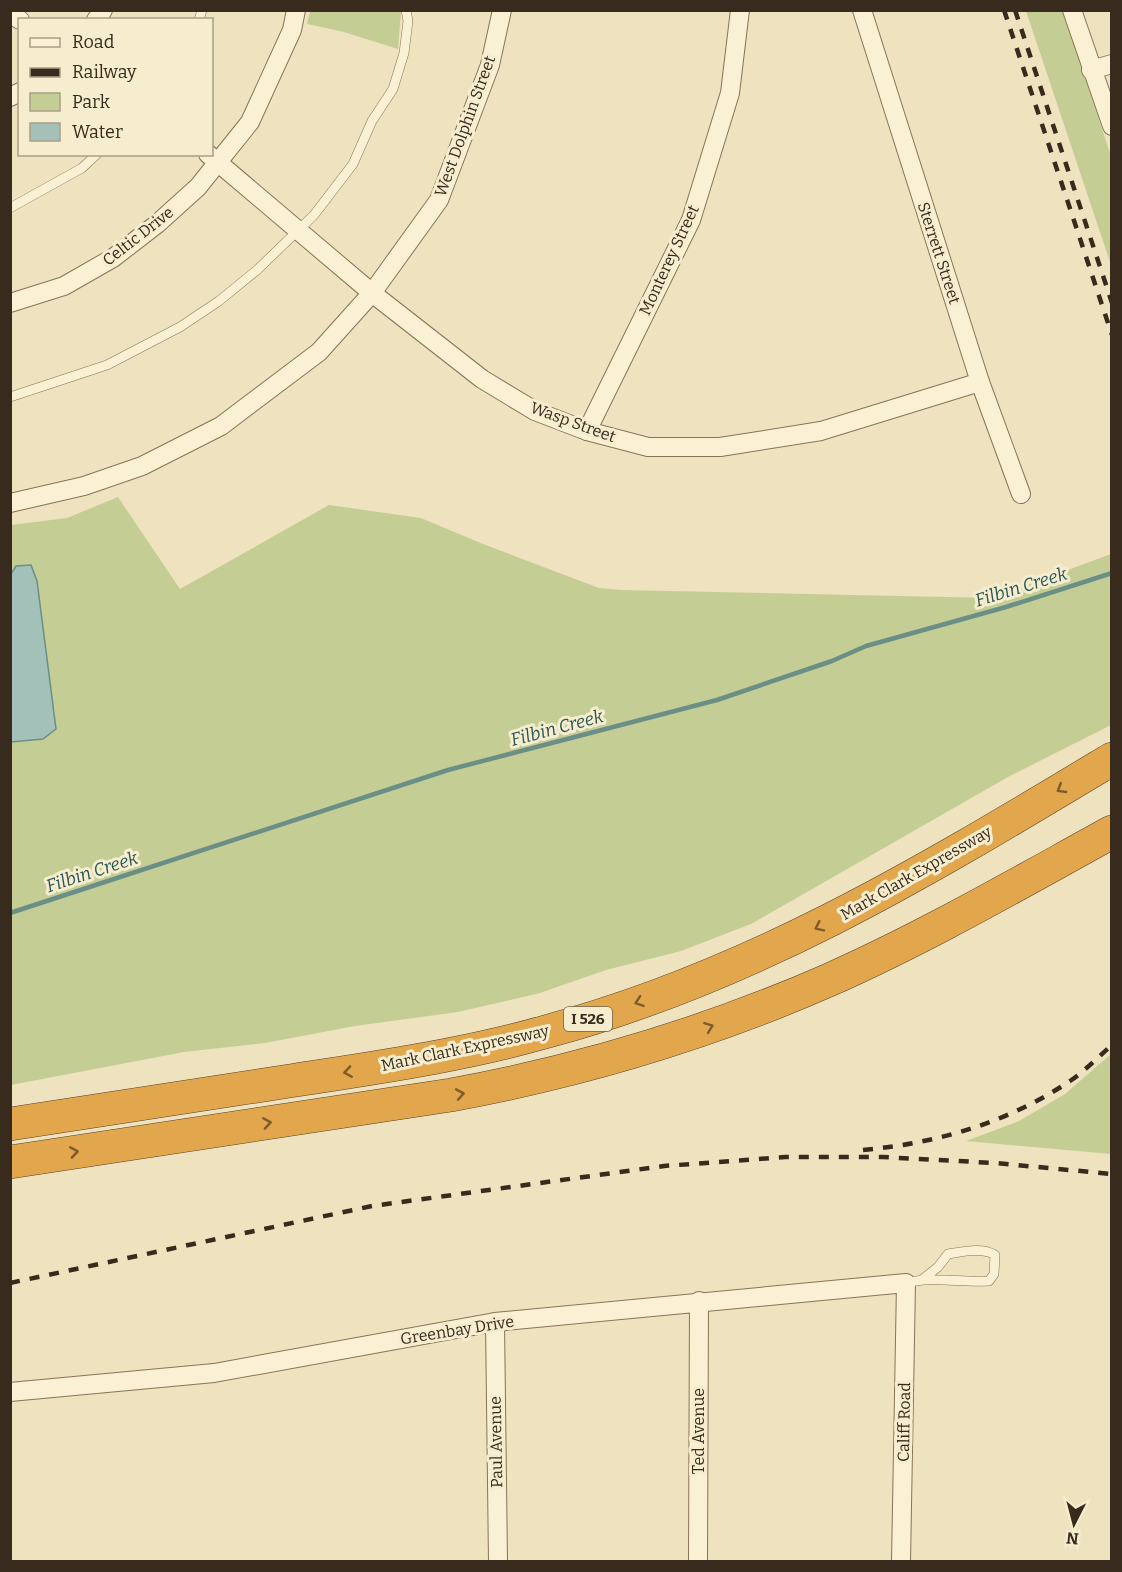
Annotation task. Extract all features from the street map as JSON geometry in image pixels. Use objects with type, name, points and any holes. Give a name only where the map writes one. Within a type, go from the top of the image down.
[{"type":"highway","name":"Mark Clark Expressway","points":[[10,1124],[449,1055],[547,1032],[610,1012],[731,967],[836,919],[1112,759]]},
{"type":"highway","points":[[10,1162],[512,1084],[671,1041],[766,1006],[840,975],[995,896],[1112,832]]},
{"type":"street","name":"Celtic Drive","points":[[10,303],[64,286],[113,258],[158,224],[198,187],[213,159],[250,122],[292,30],[296,10]]},
{"type":"street","name":"West Dolphin Street","points":[[10,503],[84,486],[142,466],[220,426],[319,352],[372,292],[439,200],[490,65],[502,10]]},
{"type":"street","name":"Monterey Street","points":[[587,431],[691,220],[730,93],[740,10]]},
{"type":"street","name":"Sterrett Street","points":[[862,10],[980,382],[1021,494]]},
{"type":"street","points":[[1072,10],[1112,126]]},
{"type":"street","points":[[1091,70],[1112,64]]},
{"type":"street","name":"Wasp Street","points":[[213,159],[372,292],[482,379],[535,411],[587,431],[648,447],[720,447],[821,431],[980,382]]},
{"type":"street","name":"Greenbay Drive","points":[[10,1392],[214,1373],[495,1322],[915,1281]]},
{"type":"street","name":"Califf Road","points":[[901,1562],[915,1281]]},
{"type":"street","name":"Ted Avenue","points":[[698,1562],[699,1301]]},
{"type":"street","name":"Paul Avenue","points":[[495,1322],[498,1562]]},
{"type":"lane","points":[[10,397],[64,382],[142,349],[219,301],[257,270],[315,215],[344,178],[365,142],[372,121],[393,89],[404,53],[408,21],[406,10]]},
{"type":"lane","points":[[10,208],[82,168],[95,156]]},
{"type":"lane","points":[[971,1251],[989,1252],[994,1256],[994,1274],[989,1281],[962,1283],[915,1281],[938,1267],[948,1254],[971,1251]]},
{"type":"green space","points":[[310,11],[401,11],[398,49],[344,32],[307,24]]},
{"type":"green space","points":[[1026,11],[1063,11],[1111,156],[1111,265]]},
{"type":"green space","points":[[118,497],[180,589],[329,505],[421,518],[599,588],[622,590],[992,598],[1111,554],[1111,725],[1008,777],[751,924],[681,951],[606,970],[540,993],[458,1012],[355,1026],[265,1043],[184,1052],[11,1085],[11,742],[43,739],[55,711],[16,566],[11,574],[11,525],[67,518]]},
{"type":"green space","points":[[1111,1054],[1111,1154],[966,1141],[1019,1121],[1065,1094]]},
{"type":"water","points":[[31,565],[37,581],[56,729],[43,739],[11,742],[11,574],[16,566]]},
{"type":"waterway","name":"Filbin Creek","points":[[10,913],[448,770],[717,700],[832,661],[866,646],[1006,607],[1112,573]]},
{"type":"railway","points":[[1004,10],[1112,335]]},
{"type":"railway","points":[[1015,10],[1112,303]]},
{"type":"railway","points":[[863,1150],[945,1136],[971,1129],[1022,1109],[1070,1081],[1112,1045]]},
{"type":"railway","points":[[10,1283],[372,1206],[664,1166],[785,1157],[882,1157],[995,1163],[1112,1174]]}]
